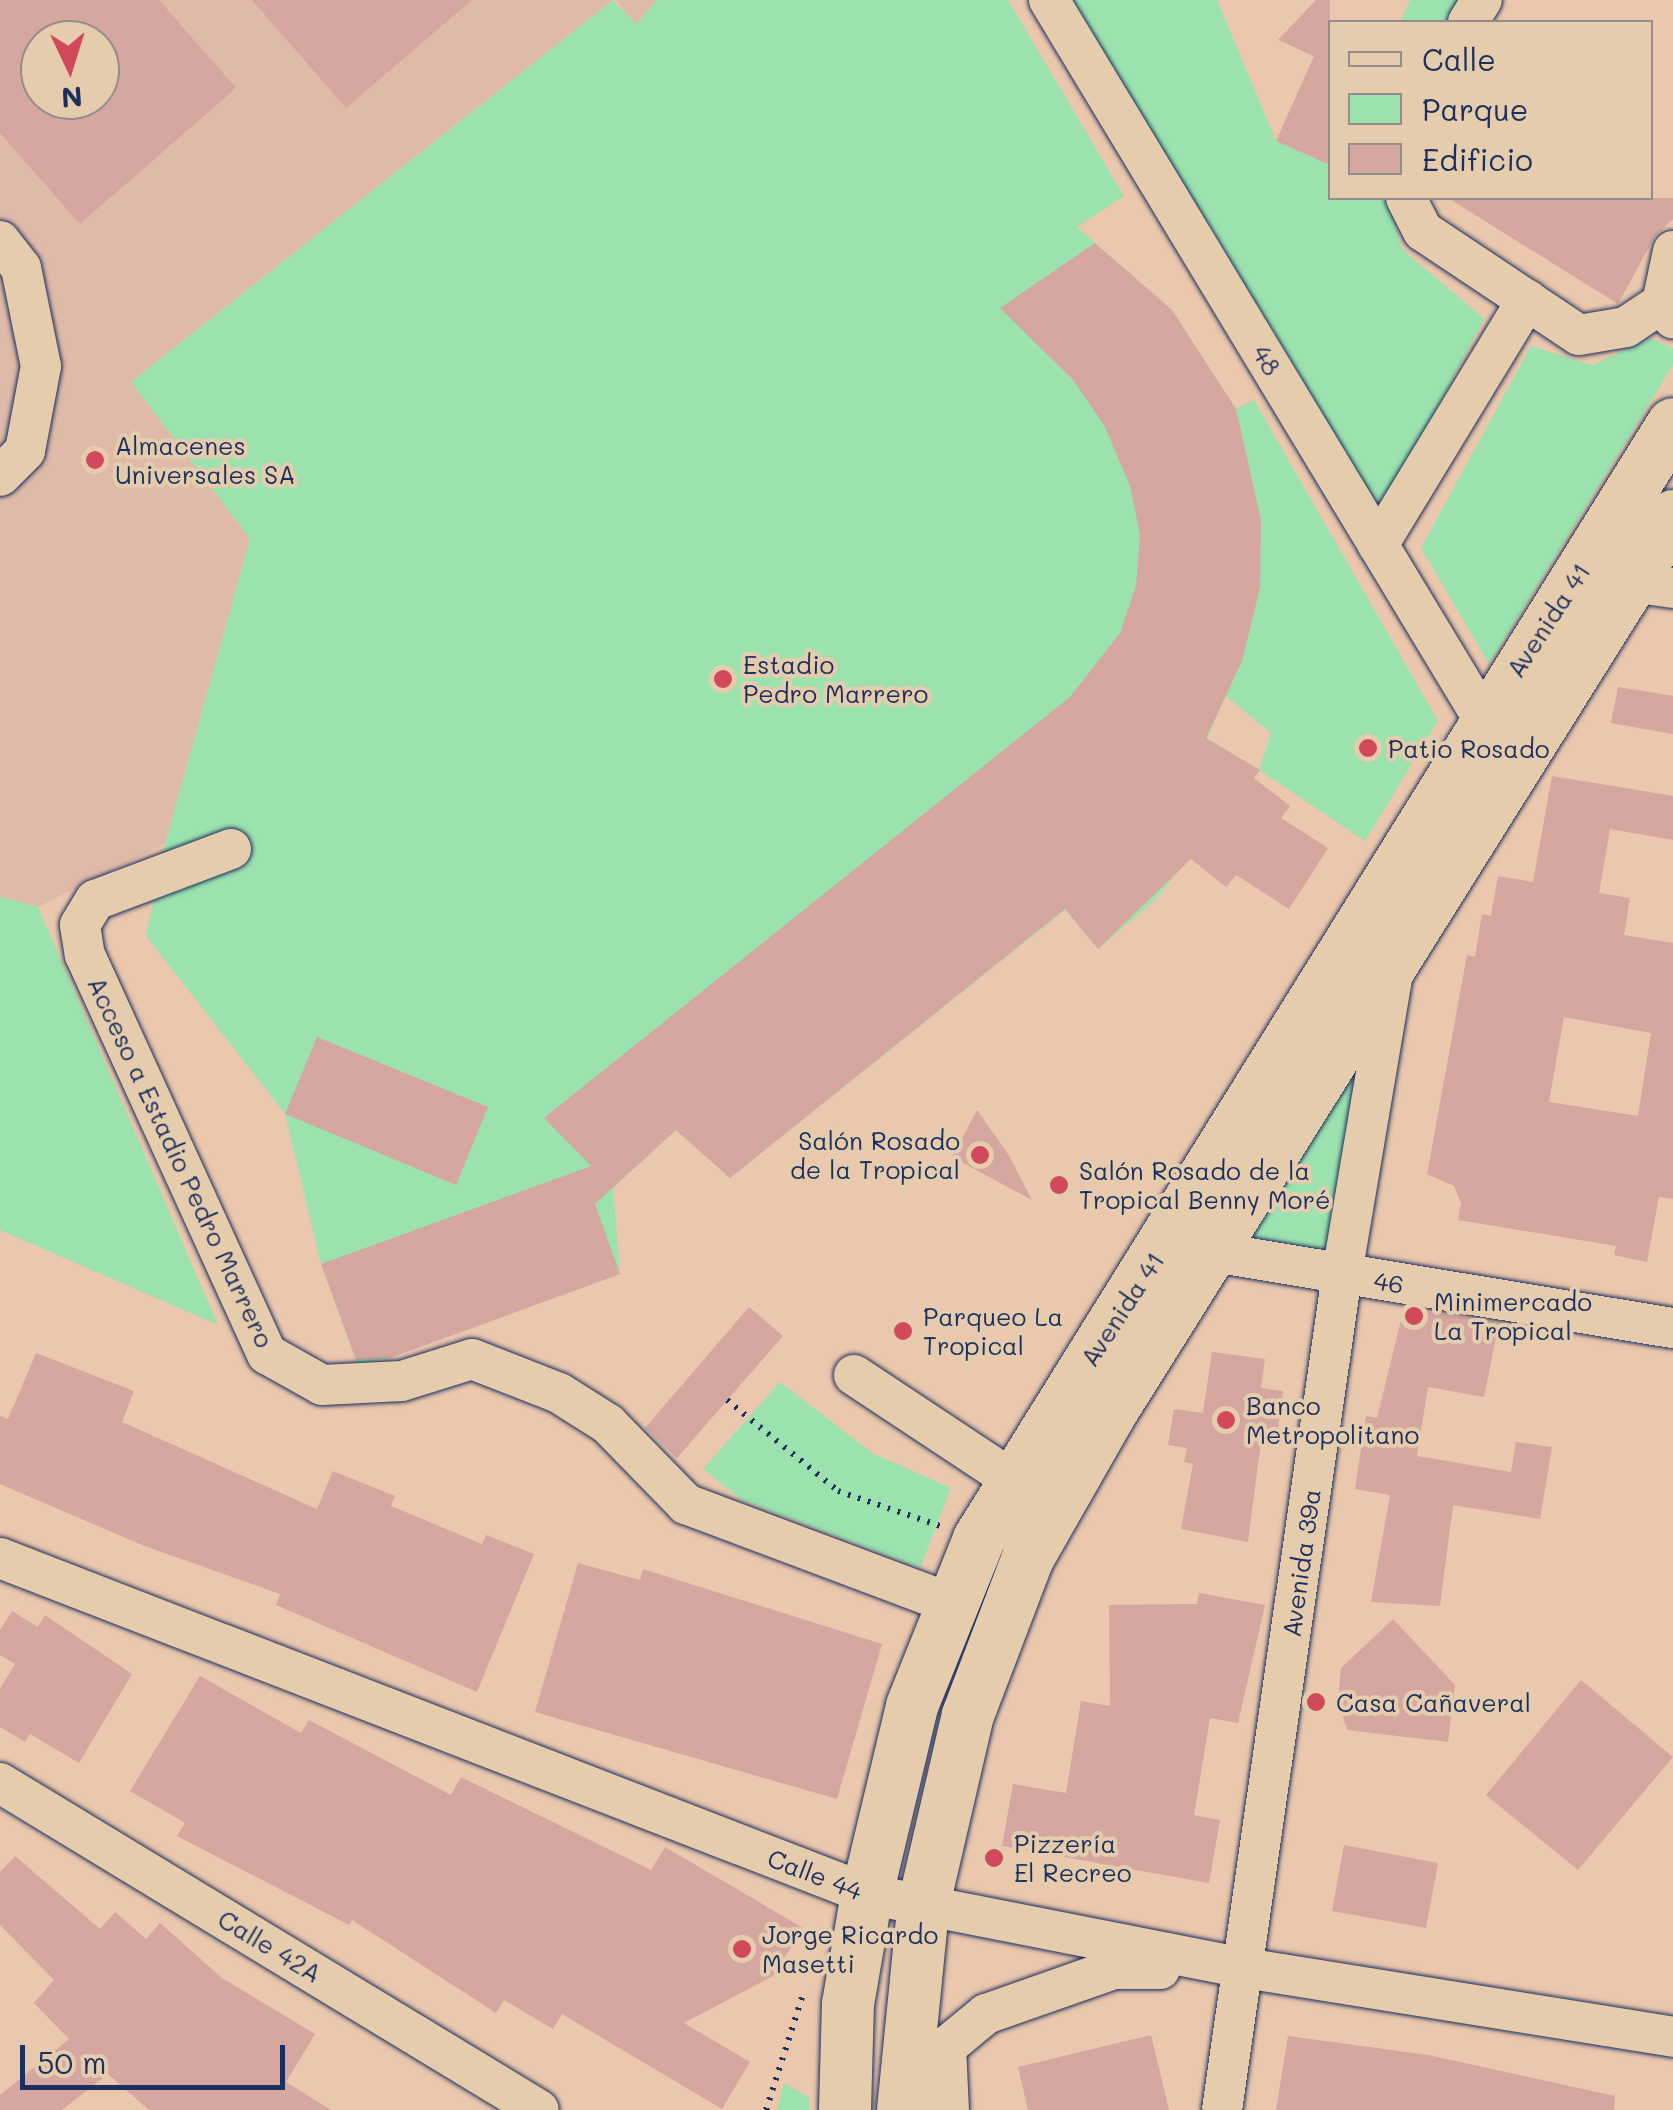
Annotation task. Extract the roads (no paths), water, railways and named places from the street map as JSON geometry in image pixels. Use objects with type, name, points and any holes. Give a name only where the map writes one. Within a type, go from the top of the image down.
[{"type":"main road","name":"Avenida 41","points":[[919,2107],[923,1908],[968,1715],[1028,1558],[1110,1414],[1190,1249],[1484,720],[1673,424]]},
{"type":"main road","name":"Avenida 41","points":[[846,2110],[848,2004],[866,1894],[912,1706],[950,1603],[979,1539],[1011,1479],[1190,1249],[1652,585],[1673,516]]},
{"type":"street","name":"48","points":[[1049,0],[1484,720]]},
{"type":"street","points":[[1407,200],[1424,230],[1580,335],[1626,326],[1668,310],[1673,251]]},
{"type":"street","points":[[0,241],[21,268],[41,366],[24,452],[0,476]]},
{"type":"street","points":[[1378,545],[1527,300]]},
{"type":"street","name":"Acceso a Estadio Pedro Marrero","points":[[231,848],[94,900],[80,925],[85,955],[267,1354],[322,1385],[402,1381],[472,1359],[559,1392],[608,1424],[686,1504],[950,1603]]},
{"type":"street","name":"Avenida 39a","points":[[1222,2110],[1342,1274],[1395,958]]},
{"type":"street","name":"46","points":[[1190,1249],[1673,1328]]},
{"type":"street","points":[[854,1375],[1011,1479]]},
{"type":"street","name":"Calle 44","points":[[0,1558],[866,1894],[1244,1968],[1673,2037]]},
{"type":"street","name":"Calle 42A","points":[[0,1783],[540,2110]]},
{"type":"street","points":[[919,2107],[946,2047],[986,2014],[1114,1969],[1244,1968]]},
{"type":"place","name":"Almacenes Universales SA","points":[[95,460]]},
{"type":"place","name":"Estadio Pedro Marrero","points":[[723,679]]},
{"type":"place","name":"Patio Rosado","points":[[1368,748]]},
{"type":"place","name":"Salón Rosado de la Tropical","points":[[980,1155]]},
{"type":"place","name":"Salón Rosado de la Tropical Benny Moré","points":[[1059,1185]]},
{"type":"place","name":"Minimercado La Tropical","points":[[1414,1316]]},
{"type":"place","name":"Parqueo La Tropical","points":[[903,1331]]},
{"type":"place","name":"Banco Metropolitano","points":[[1226,1420]]},
{"type":"place","name":"Casa Cañaveral","points":[[1316,1702]]},
{"type":"place","name":"Pizzería El Recreo","points":[[994,1858]]},
{"type":"place","name":"Jorge Ricardo Masetti","points":[[742,1949]]}]
